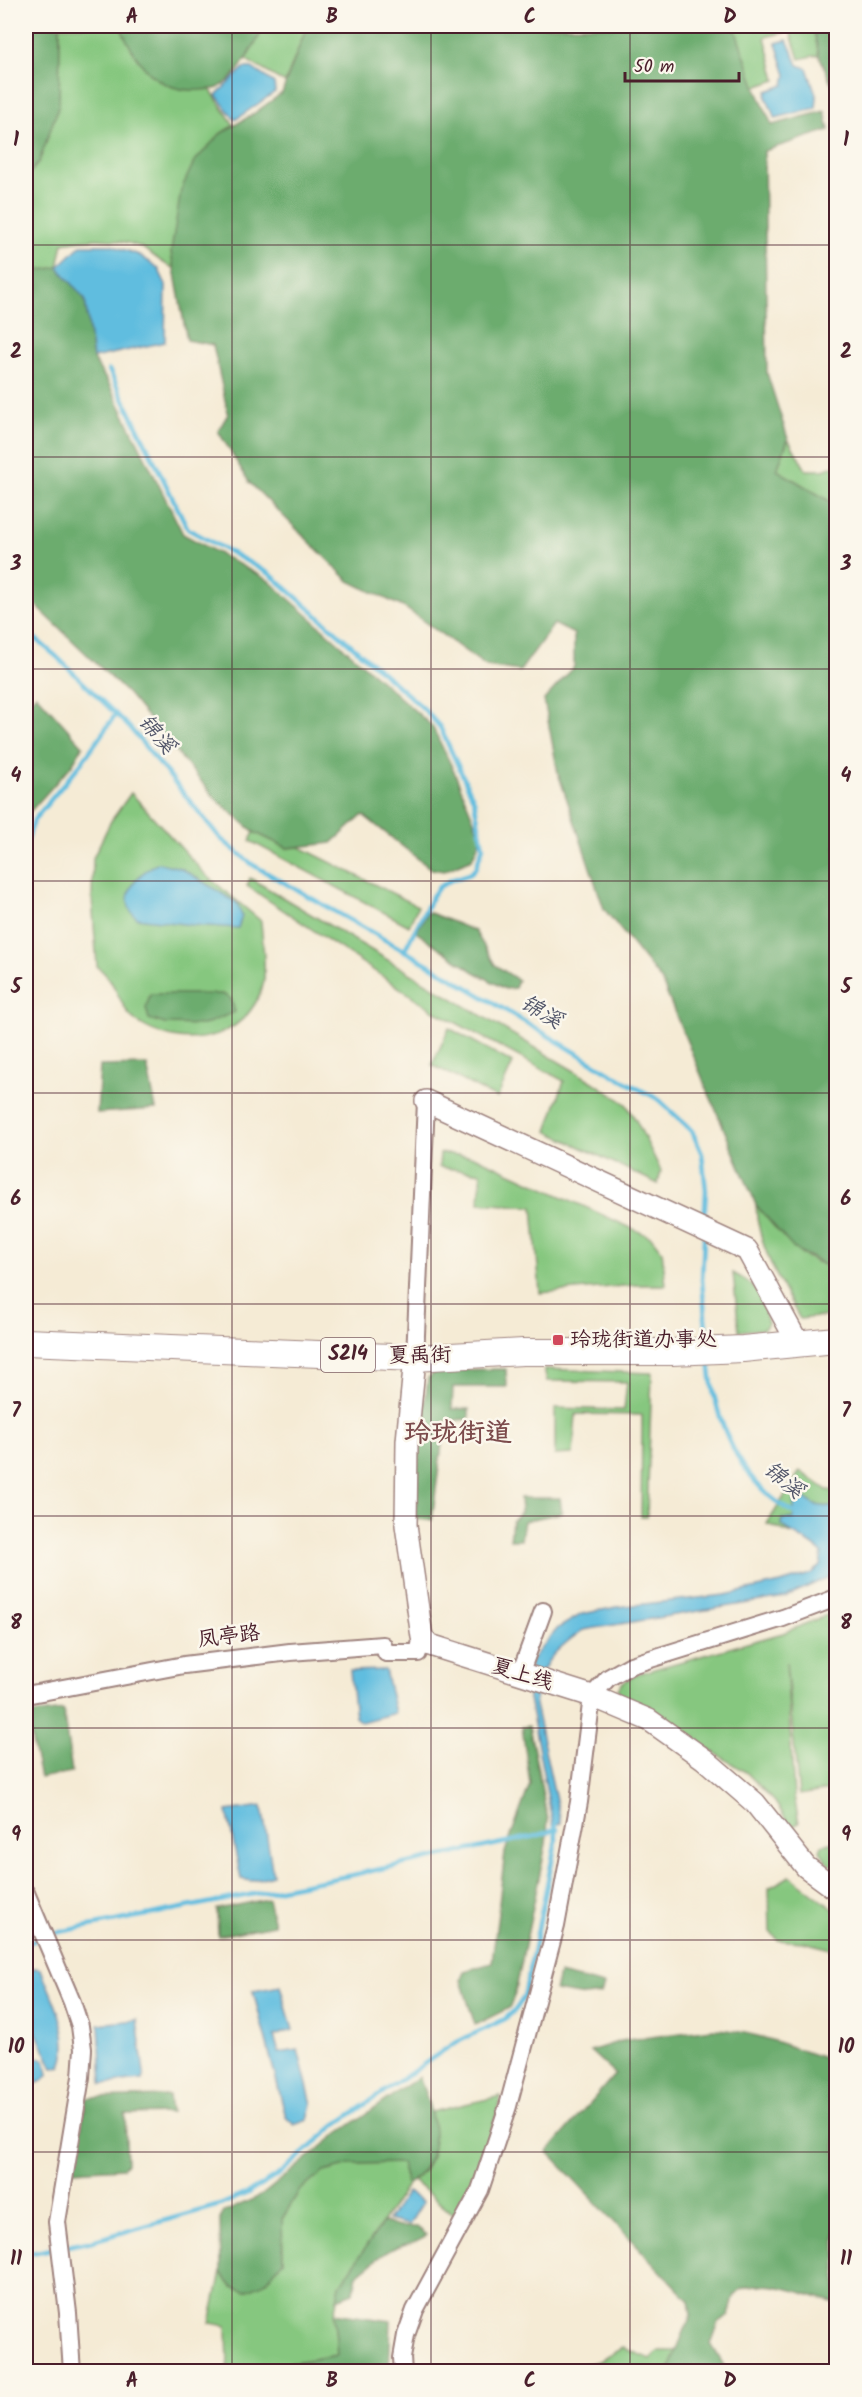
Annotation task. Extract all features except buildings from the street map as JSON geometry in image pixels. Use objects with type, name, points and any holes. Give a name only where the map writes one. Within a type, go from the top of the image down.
[{"type":"main road","name":"S214","points":[[799,1345],[837,1340]]},
{"type":"main road","name":"夏禹街","points":[[26,1342],[415,1358],[523,1352],[671,1352],[799,1345]]},
{"type":"street","points":[[422,1636],[406,1525],[407,1441],[415,1358],[426,1101],[747,1250],[799,1345]]},
{"type":"street","points":[[403,2372],[404,2346],[415,2310],[480,2190],[508,2106],[556,1926],[579,1802],[592,1696],[608,1678],[631,1665],[783,1618],[837,1598]]},
{"type":"street","points":[[520,1674],[543,1611]]},
{"type":"street","name":"夏上线","points":[[422,1636],[430,1646],[592,1696],[649,1720],[704,1760],[755,1803],[806,1867],[837,1889]]},
{"type":"street","name":"凤亭路","points":[[26,1695],[184,1665],[290,1652],[383,1645],[386,1653],[418,1653],[422,1636]]},
{"type":"street","points":[[26,1893],[72,2002],[80,2026],[83,2049],[81,2077],[57,2222],[68,2313],[72,2372]]},
{"type":"green space","points":[[26,26],[60,26],[59,105],[39,162],[26,178]]},
{"type":"green space","points":[[60,26],[120,26],[135,55],[153,76],[177,87],[210,89],[234,125],[220,134],[171,252],[174,268],[164,264],[138,246],[120,241],[91,239],[63,243],[58,267],[26,273],[26,178],[39,162],[59,105]]},
{"type":"green space","points":[[120,26],[265,26],[239,69],[226,83],[214,89],[184,90],[159,81],[149,73],[133,52]]},
{"type":"green space","points":[[265,26],[307,26],[285,83],[245,59]]},
{"type":"green space","points":[[307,26],[734,26],[757,91],[772,125],[825,111],[829,130],[764,151],[767,373],[788,439],[777,470],[836,505],[836,1267],[827,1266],[793,1248],[756,1205],[661,980],[604,909],[558,773],[544,700],[574,667],[574,634],[554,624],[520,671],[486,666],[405,608],[349,581],[249,482],[218,431],[228,414],[213,345],[187,340],[171,252],[181,190],[194,162],[220,134],[282,93]]},
{"type":"green space","points":[[734,26],[813,26],[819,55],[799,59],[790,31],[765,37],[776,80],[755,87]]},
{"type":"green space","points":[[813,26],[836,26],[836,94],[819,55]]},
{"type":"green space","points":[[58,267],[85,299],[93,359],[109,384],[183,534],[268,580],[432,726],[454,771],[481,838],[472,859],[444,871],[431,869],[363,815],[332,843],[287,848],[254,832],[215,798],[128,694],[26,596],[26,273]]},
{"type":"green space","points":[[788,439],[806,470],[823,470],[836,465],[836,505],[777,470]]},
{"type":"green space","points":[[36,694],[83,746],[72,765],[27,815],[26,821],[26,705]]},
{"type":"green space","points":[[131,793],[205,874],[261,921],[263,985],[255,1004],[243,1019],[228,1030],[192,1039],[173,1037],[154,1031],[136,1021],[128,1013],[108,977],[97,966],[92,898],[93,858],[111,821]]},
{"type":"green space","points":[[254,832],[287,848],[300,847],[418,906],[409,926],[250,841]]},
{"type":"green space","points":[[250,878],[593,1082],[626,1104],[661,1171],[658,1184],[547,1131],[564,1081],[436,1012],[247,886]]},
{"type":"green space","points":[[428,912],[475,931],[495,965],[518,980],[515,988],[505,989],[473,971],[416,932]]},
{"type":"green space","points":[[150,994],[223,994],[231,999],[235,1012],[203,1025],[165,1024],[149,1019],[146,1008]]},
{"type":"green space","points":[[449,1028],[513,1063],[497,1098],[432,1065]]},
{"type":"green space","points":[[147,1065],[156,1109],[97,1113],[100,1066]]},
{"type":"green space","points":[[440,1153],[476,1157],[651,1237],[662,1251],[666,1285],[636,1285],[540,1293],[533,1207],[479,1203],[481,1173],[439,1167]]},
{"type":"green space","points":[[756,1205],[781,1235],[801,1253],[823,1265],[836,1267],[836,1315],[800,1319],[765,1250],[757,1220]]},
{"type":"green space","points":[[733,1273],[758,1292],[768,1323],[764,1329],[739,1331]]},
{"type":"green space","points":[[506,1369],[507,1387],[453,1387],[452,1409],[469,1409],[469,1419],[445,1421],[432,1520],[415,1519],[419,1451],[428,1378],[437,1370]]},
{"type":"green space","points":[[544,1369],[652,1373],[647,1517],[641,1517],[642,1415],[576,1414],[573,1454],[555,1455],[555,1408],[624,1410],[627,1382],[547,1381]]},
{"type":"green space","points":[[800,1471],[827,1490],[836,1491],[836,1508],[815,1505],[800,1495],[793,1519],[782,1519],[781,1525],[792,1534],[767,1524]]},
{"type":"green space","points":[[520,1498],[560,1498],[562,1513],[524,1521],[521,1540],[510,1540],[512,1521],[521,1512]]},
{"type":"green space","points":[[836,1611],[836,1663],[829,1614]]},
{"type":"green space","points":[[829,1614],[836,1663],[836,1789],[799,1795],[786,1662],[794,1796],[799,1823],[791,1827],[775,1802],[747,1773],[634,1702],[621,1698],[618,1689],[623,1682],[640,1673],[783,1633]]},
{"type":"green space","points":[[63,1710],[72,1772],[40,1778],[26,1715]]},
{"type":"green space","points":[[529,1726],[548,1820],[546,1844],[515,1994],[509,2008],[475,2025],[461,1980],[464,1971],[492,1963],[505,1852],[530,1784],[522,1727]]},
{"type":"green space","points":[[836,1842],[836,1868],[820,1851],[822,1845]]},
{"type":"green space","points":[[790,1876],[836,1911],[836,1950],[803,1942],[778,1940],[770,1932],[769,1888]]},
{"type":"green space","points":[[268,1899],[274,1925],[218,1936],[217,1909]]},
{"type":"green space","points":[[559,1974],[604,1985],[601,1994],[585,1996],[555,1991]]},
{"type":"green space","points":[[711,2029],[759,2036],[836,2062],[836,2303],[767,2285],[753,2285],[742,2289],[734,2297],[729,2316],[719,2322],[711,2344],[727,2371],[668,2371],[691,2315],[689,2301],[548,2152],[615,2074],[590,2051],[621,2041]]},
{"type":"green space","points":[[419,2077],[430,2107],[434,2136],[433,2149],[420,2174],[407,2185],[401,2163],[354,2164],[324,2172],[299,2191],[282,2219],[283,2261],[265,2283],[246,2291],[232,2287],[221,2272],[220,2219],[224,2212],[262,2195],[336,2135]]},
{"type":"green space","points":[[169,2096],[171,2113],[125,2114],[127,2163],[123,2168],[73,2171],[87,2098]]},
{"type":"green space","points":[[501,2096],[482,2157],[454,2215],[413,2181],[421,2174],[430,2159],[433,2131],[430,2112]]},
{"type":"green space","points":[[401,2163],[407,2185],[340,2286],[334,2313],[337,2355],[228,2371],[227,2326],[210,2323],[221,2272],[232,2287],[283,2261],[282,2219],[299,2191],[323,2172],[354,2164]]},
{"type":"green space","points":[[383,2222],[399,2227],[417,2227],[427,2235],[383,2255],[357,2275],[353,2293],[337,2299],[340,2285]]},
{"type":"green space","points":[[334,2313],[391,2321],[389,2371],[240,2371],[337,2355]]},
{"type":"green space","points":[[622,2348],[651,2359],[659,2351],[677,2351],[668,2371],[631,2371],[621,2367],[617,2371],[575,2372],[576,2367],[599,2361]]},
{"type":"water","points":[[787,40],[798,65],[807,68],[817,97],[816,108],[775,118],[766,97],[767,91],[784,85],[786,75],[776,43]]},
{"type":"water","points":[[244,68],[252,68],[274,83],[275,92],[235,120],[216,95]]},
{"type":"water","points":[[81,245],[111,245],[139,255],[158,268],[166,285],[165,342],[93,358],[85,299],[58,267]]},
{"type":"water","points":[[159,863],[181,868],[237,903],[242,916],[238,928],[137,918],[128,903],[132,887],[144,872]]},
{"type":"water","points":[[800,1495],[815,1505],[836,1508],[836,1574],[785,1597],[583,1630],[563,1645],[548,1661],[539,1680],[535,1705],[561,1823],[553,1825],[527,1688],[531,1660],[558,1628],[582,1614],[617,1607],[725,1595],[810,1574],[820,1566],[822,1553],[781,1525],[782,1519],[793,1519],[795,1499]]},
{"type":"water","points":[[385,1670],[395,1713],[361,1722],[355,1717],[350,1671]]},
{"type":"water","points":[[262,1806],[273,1875],[251,1881],[241,1879],[227,1811]]},
{"type":"water","points":[[34,1968],[41,1969],[56,2005],[63,2030],[65,2042],[61,2066],[53,2068],[26,2011],[26,1974]]},
{"type":"water","points":[[280,1986],[293,2030],[274,2036],[279,2053],[298,2050],[312,2104],[308,2120],[294,2125],[286,2117],[253,1991]]},
{"type":"water","points":[[137,2020],[144,2073],[142,2080],[102,2084],[99,2024]]},
{"type":"water","points":[[42,2058],[46,2063],[48,2075],[42,2081],[26,2088],[26,2059]]},
{"type":"water","points":[[407,2192],[423,2202],[409,2225],[388,2220]]},
{"type":"waterway","points":[[109,370],[188,529],[270,574],[423,708],[440,727],[474,800],[483,847],[476,867],[470,874],[451,880],[439,887],[404,951]]},
{"type":"waterway","name":"锦溪","points":[[26,631],[56,656],[130,728],[221,839],[253,865],[658,1099],[692,1131],[702,1154],[706,1191],[704,1223]]},
{"type":"waterway","points":[[26,844],[34,820],[82,762],[116,714]]},
{"type":"waterway","points":[[26,910],[31,963],[26,979]]},
{"type":"waterway","name":"锦溪","points":[[704,1237],[702,1280],[707,1342]]},
{"type":"waterway","name":"锦溪","points":[[709,1360],[717,1406],[724,1428],[745,1469],[777,1502],[797,1514]]},
{"type":"waterway","points":[[26,2254],[88,2242],[220,2205],[248,2193],[278,2175],[337,2124],[453,2044],[505,2019],[524,1997],[556,1841],[555,1819]]},
{"type":"waterway","points":[[26,1944],[54,1933],[352,1875],[536,1836],[557,1829]]},
{"type":"place","name":"玲珑街道办事处","points":[[558,1340]]},
{"type":"district","name":"玲珑街道","points":[[458,1433]]}]
